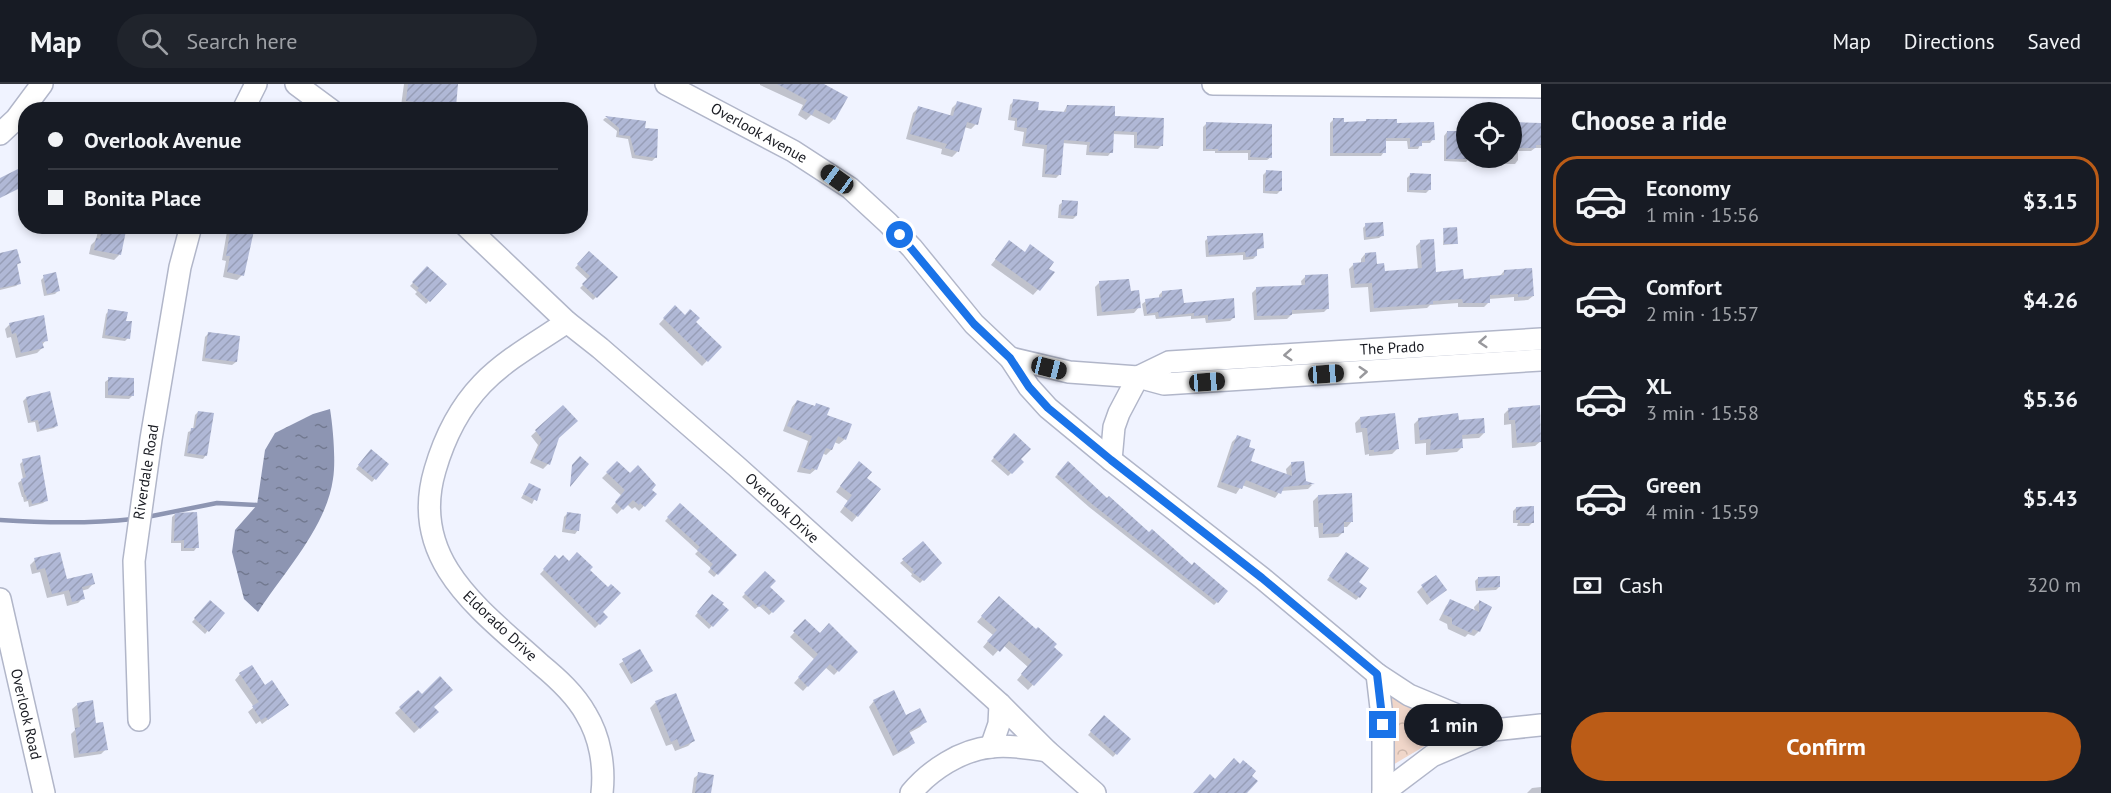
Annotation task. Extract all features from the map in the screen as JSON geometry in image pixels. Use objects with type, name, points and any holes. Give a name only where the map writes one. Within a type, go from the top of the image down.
[{"type":"street","points":[[29,102],[42,84]]},
{"type":"street","points":[[247,102],[256,84]]},
{"type":"street","points":[[296,84],[320,102]]},
{"type":"street","name":"Overlook Avenue","points":[[666,84],[793,151],[850,188],[896,231],[974,324],[1010,358],[1029,387],[1048,408],[1262,578],[1377,674],[1409,695],[1493,730],[1541,725]]},
{"type":"street","points":[[1213,84],[1541,87]]},
{"type":"street","points":[[0,134],[18,116]]},
{"type":"street","name":"Riverdale Road","points":[[139,720],[134,561],[139,514],[180,267],[189,234]]},
{"type":"street","name":"Overlook Drive","points":[[474,234],[567,322],[736,465],[1095,793]]},
{"type":"street","name":"Eldorado Drive","points":[[567,322],[526,349],[482,384],[459,414],[440,452],[431,483],[429,520],[435,544],[450,575],[471,601],[558,680],[587,715],[602,757],[602,793]]},
{"type":"street","name":"The Prado","points":[[1138,377],[1169,363],[1541,339]]},
{"type":"street","name":"The Prado","points":[[1010,358],[1069,372],[1138,377],[1164,384],[1541,360]]},
{"type":"street","points":[[1111,460],[1114,427],[1138,377]]},
{"type":"street","name":"Overlook Road","points":[[0,599],[44,793]]},
{"type":"street","points":[[1377,674],[1383,725],[1383,792]]},
{"type":"street","points":[[990,747],[999,724],[999,704]]},
{"type":"street","points":[[1383,792],[1432,756],[1493,730]]},
{"type":"street","points":[[911,793],[932,772],[958,757],[990,747],[1047,751]]},
{"type":"green space","points":[[1390,696],[1457,727],[1391,766]]},
{"type":"water","points":[[330,409],[334,463],[329,497],[303,549],[258,612],[244,599],[232,552],[235,530],[257,505],[265,450],[275,433],[313,414]]},
{"type":"building","points":[[408,84],[458,84],[456,102],[406,101]]},
{"type":"building","points":[[777,84],[824,84],[848,97],[835,120],[815,109],[812,115],[802,110],[807,100]]},
{"type":"building","points":[[1013,99],[1039,102],[1038,110],[1066,112],[1067,105],[1115,106],[1115,116],[1164,118],[1163,146],[1137,145],[1137,132],[1114,131],[1113,153],[1089,152],[1090,142],[1064,140],[1061,175],[1045,174],[1047,145],[1025,143],[1027,128],[1017,127],[1017,118],[1011,117]]},
{"type":"building","points":[[957,101],[982,108],[978,125],[967,122],[959,152],[945,148],[947,144],[910,134],[918,106],[953,116]]},
{"type":"building","points":[[605,116],[646,121],[645,128],[658,129],[657,158],[635,155],[630,136],[619,135],[619,128]]},
{"type":"building","points":[[1333,118],[1344,118],[1344,122],[1397,119],[1397,123],[1434,122],[1435,140],[1422,141],[1422,146],[1410,147],[1410,138],[1386,138],[1386,153],[1333,153]]},
{"type":"building","points":[[1206,122],[1272,124],[1272,158],[1250,157],[1251,150],[1206,149]]},
{"type":"building","points":[[1522,122],[1541,123],[1541,145],[1536,145],[1536,148],[1522,148]]},
{"type":"building","points":[[1447,131],[1456,131],[1456,159],[1446,159]]},
{"type":"building","points":[[18,169],[18,189],[0,198],[0,178]]},
{"type":"building","points":[[1266,170],[1282,171],[1282,191],[1265,191]]},
{"type":"building","points":[[1410,173],[1431,174],[1431,190],[1409,190]]},
{"type":"building","points":[[1062,200],[1078,201],[1077,216],[1061,215]]},
{"type":"building","points":[[1383,222],[1384,236],[1366,237],[1365,223]]},
{"type":"building","points":[[1457,227],[1458,244],[1444,244],[1443,228]]},
{"type":"building","points":[[1263,233],[1264,248],[1257,249],[1257,256],[1246,257],[1245,252],[1209,255],[1207,236]]},
{"type":"building","points":[[101,234],[125,234],[121,255],[94,250],[96,238],[100,239]]},
{"type":"building","points":[[230,234],[253,234],[244,276],[227,272],[230,256],[226,256]]},
{"type":"building","points":[[1434,239],[1436,272],[1463,269],[1464,279],[1504,275],[1504,270],[1532,268],[1534,296],[1490,295],[1490,303],[1463,303],[1462,299],[1433,301],[1433,304],[1374,308],[1372,283],[1355,284],[1353,263],[1365,262],[1365,253],[1376,252],[1377,264],[1384,263],[1385,271],[1422,268],[1420,240]]},
{"type":"building","points":[[1009,240],[1025,252],[1030,244],[1054,262],[1049,269],[1055,272],[1040,291],[995,259]]},
{"type":"building","points":[[17,249],[21,263],[17,264],[21,284],[0,288],[0,253]]},
{"type":"building","points":[[589,251],[618,277],[597,298],[582,284],[590,276],[577,264]]},
{"type":"building","points":[[427,266],[447,284],[430,302],[412,282]]},
{"type":"building","points":[[56,272],[60,291],[47,294],[43,275]]},
{"type":"building","points":[[1328,274],[1329,309],[1292,310],[1292,315],[1257,316],[1256,287],[1305,285],[1305,275]]},
{"type":"building","points":[[1129,279],[1131,291],[1139,290],[1141,308],[1102,312],[1099,281]]},
{"type":"building","points":[[1182,289],[1184,303],[1234,298],[1235,318],[1208,320],[1208,315],[1194,316],[1194,313],[1159,317],[1158,312],[1147,314],[1145,299],[1162,297],[1162,291]]},
{"type":"building","points":[[675,305],[685,315],[690,309],[700,318],[696,322],[722,347],[708,362],[663,318]]},
{"type":"building","points":[[108,309],[128,312],[126,321],[132,321],[130,339],[105,335]]},
{"type":"building","points":[[44,315],[48,341],[42,342],[44,348],[21,353],[16,333],[12,334],[9,323]]},
{"type":"building","points":[[208,332],[240,336],[237,362],[205,358]]},
{"type":"building","points":[[108,377],[134,378],[134,396],[108,395]]},
{"type":"building","points":[[50,391],[58,426],[40,430],[38,420],[31,421],[26,397]]},
{"type":"building","points":[[797,400],[830,408],[827,415],[852,424],[846,440],[838,436],[832,450],[826,448],[817,470],[801,467],[812,436],[787,426]]},
{"type":"building","points":[[563,405],[578,421],[559,438],[550,465],[534,458],[542,439],[535,430]]},
{"type":"building","points":[[1540,405],[1541,442],[1517,443],[1515,420],[1509,420],[1508,408]]},
{"type":"building","points":[[198,411],[214,413],[207,456],[187,453],[191,428],[195,428]]},
{"type":"building","points":[[1395,413],[1399,449],[1374,452],[1374,450],[1369,450],[1367,428],[1361,428],[1360,417]]},
{"type":"building","points":[[1458,413],[1459,420],[1484,418],[1485,433],[1462,435],[1463,448],[1430,450],[1431,439],[1420,440],[1418,418]]},
{"type":"building","points":[[1014,433],[1031,449],[1021,459],[1024,462],[1012,474],[993,457]]},
{"type":"building","points":[[1237,435],[1251,440],[1249,447],[1255,449],[1251,461],[1292,476],[1291,462],[1304,461],[1306,481],[1315,484],[1284,487],[1281,494],[1246,480],[1242,489],[1221,482]]},
{"type":"building","points":[[371,449],[389,464],[376,480],[358,465]]},
{"type":"building","points":[[40,455],[48,501],[32,504],[31,499],[27,500],[21,479],[26,477],[22,459]]},
{"type":"building","points":[[580,456],[589,464],[570,487],[572,465]]},
{"type":"building","points":[[617,461],[630,473],[638,465],[656,485],[652,490],[657,494],[645,507],[633,500],[623,510],[615,502],[625,490],[606,472]]},
{"type":"building","points":[[859,461],[872,472],[867,478],[881,489],[858,517],[844,506],[852,495],[840,486]]},
{"type":"building","points":[[1068,461],[1107,498],[1109,496],[1149,532],[1152,529],[1192,565],[1194,562],[1228,591],[1218,603],[1057,474]]},
{"type":"building","points":[[529,483],[541,489],[537,501],[523,494]]},
{"type":"building","points":[[1352,493],[1353,522],[1344,522],[1344,533],[1323,534],[1323,523],[1319,523],[1318,495]]},
{"type":"building","points":[[680,503],[737,555],[718,575],[710,568],[713,564],[697,550],[700,547],[667,517]]},
{"type":"building","points":[[1534,506],[1534,523],[1520,523],[1520,520],[1516,520],[1516,507]]},
{"type":"building","points":[[197,512],[199,548],[184,548],[184,540],[174,541],[175,513]]},
{"type":"building","points":[[567,512],[581,514],[579,531],[565,529]]},
{"type":"building","points":[[923,541],[942,563],[924,581],[912,572],[914,570],[902,559]]},
{"type":"building","points":[[60,552],[67,579],[92,573],[95,584],[82,587],[85,599],[72,602],[69,590],[52,594],[45,568],[37,570],[34,558]]},
{"type":"building","points":[[577,552],[593,567],[590,570],[608,587],[611,584],[621,593],[603,612],[608,617],[600,625],[543,569],[555,555],[559,559],[563,555],[569,561]]},
{"type":"building","points":[[1346,552],[1369,568],[1359,582],[1367,588],[1360,598],[1329,576]]},
{"type":"building","points":[[765,571],[776,581],[770,587],[785,601],[773,613],[763,604],[759,607],[744,593]]},
{"type":"building","points":[[1436,575],[1447,590],[1432,601],[1421,585]]},
{"type":"building","points":[[1500,576],[1500,587],[1478,588],[1478,577]]},
{"type":"building","points":[[712,594],[729,610],[713,627],[697,612]]},
{"type":"building","points":[[999,596],[1036,629],[1038,627],[1057,644],[1054,647],[1063,655],[1034,686],[1021,674],[1032,661],[1009,641],[1000,652],[987,641],[997,630],[981,616]]},
{"type":"building","points":[[1450,599],[1479,612],[1479,600],[1492,607],[1480,632],[1473,629],[1471,633],[1452,624],[1452,618],[1443,614]]},
{"type":"building","points":[[210,600],[225,613],[209,632],[194,618]]},
{"type":"building","points":[[805,619],[820,633],[829,623],[858,652],[839,672],[830,664],[808,687],[798,677],[818,654],[793,631]]},
{"type":"building","points":[[640,649],[653,671],[634,682],[622,659]]},
{"type":"building","points":[[252,665],[265,685],[272,680],[289,705],[268,720],[266,717],[261,720],[252,706],[259,702],[239,673]]},
{"type":"building","points":[[440,676],[453,690],[434,707],[439,712],[420,729],[399,707],[418,690],[422,694]]},
{"type":"building","points":[[894,690],[906,715],[920,708],[927,722],[909,731],[915,743],[898,752],[873,700]]},
{"type":"building","points":[[676,693],[695,741],[680,747],[677,739],[671,742],[655,701]]},
{"type":"building","points":[[93,700],[96,723],[103,722],[108,750],[79,754],[75,728],[80,727],[77,703]]},
{"type":"building","points":[[1104,715],[1131,739],[1117,755],[1090,731]]},
{"type":"building","points":[[1234,758],[1240,764],[1243,760],[1256,771],[1252,776],[1258,781],[1247,793],[1193,793],[1210,774],[1215,779]]},
{"type":"building","points":[[698,772],[714,775],[711,793],[695,793]]},
{"type":"waterway","points":[[147,517],[217,503],[257,505]]},
{"type":"waterway","points":[[0,520],[66,523],[133,519]]},
{"type":"route","points":[[900,235],[974,324],[1010,358],[1029,387],[1048,408],[1262,578],[1377,674],[1383,725]]}]
